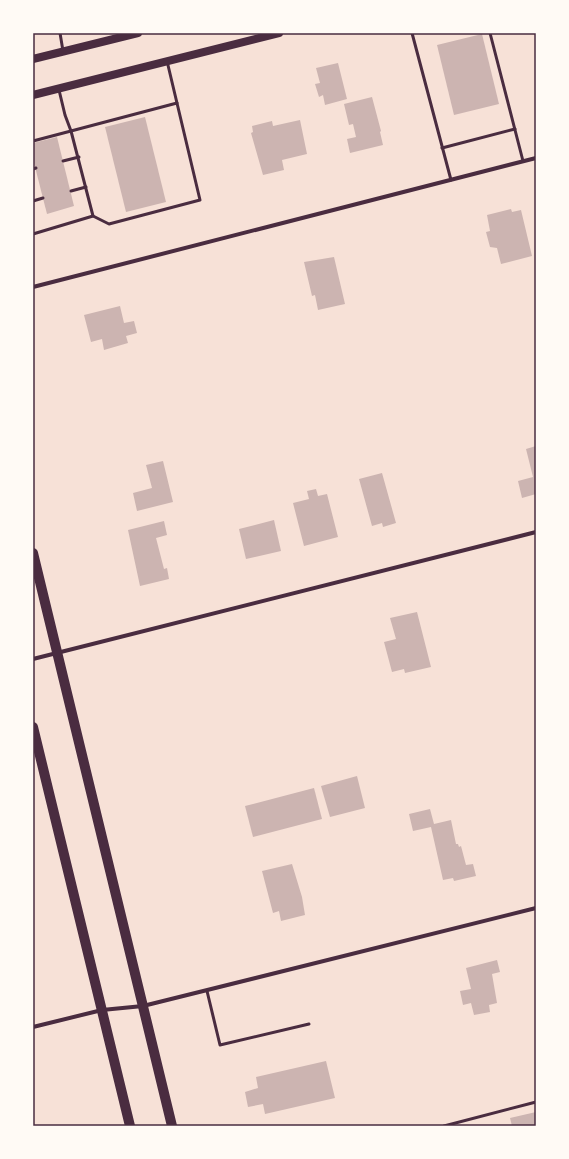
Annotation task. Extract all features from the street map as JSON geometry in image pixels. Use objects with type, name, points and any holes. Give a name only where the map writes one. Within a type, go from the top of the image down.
[{"type":"main road","points":[[33,59],[138,33]]},
{"type":"main road","points":[[33,95],[279,33]]},
{"type":"main road","points":[[33,553],[172,1126]]},
{"type":"main road","points":[[33,727],[36,750],[130,1126]]},
{"type":"street","points":[[33,287],[536,158]]},
{"type":"street","points":[[33,659],[536,532]]},
{"type":"street","points":[[33,1027],[102,1010],[143,1006],[207,991],[536,908]]},
{"type":"lane","points":[[60,33],[64,52]]},
{"type":"lane","points":[[412,33],[451,180]]},
{"type":"lane","points":[[490,33],[523,161]]},
{"type":"lane","points":[[33,234],[93,216],[109,224],[200,200],[167,61]]},
{"type":"lane","points":[[59,89],[79,157],[93,216]]},
{"type":"lane","points":[[33,140],[177,103]]},
{"type":"lane","points":[[442,148],[515,129]]},
{"type":"lane","points":[[63,162],[79,157]]},
{"type":"lane","points":[[71,191],[86,187]]},
{"type":"lane","points":[[33,201],[43,198]]},
{"type":"lane","points":[[207,991],[220,1045],[309,1024]]},
{"type":"lane","points":[[444,1126],[536,1102]]},
{"type":"building","points":[[482,34],[499,104],[454,115],[437,45]]},
{"type":"building","points":[[338,63],[347,99],[325,105],[323,95],[319,97],[315,84],[320,83],[316,68]]},
{"type":"building","points":[[372,97],[383,145],[350,153],[347,139],[356,137],[353,124],[349,125],[344,104]]},
{"type":"building","points":[[145,117],[166,202],[126,212],[105,127]]},
{"type":"building","points":[[300,120],[307,154],[282,160],[284,170],[263,175],[251,133],[253,132],[252,126],[272,121],[273,126]]},
{"type":"building","points":[[57,137],[74,206],[47,214],[33,159],[33,143]]},
{"type":"building","points":[[511,209],[512,212],[521,210],[532,256],[501,264],[497,248],[490,247],[486,232],[490,231],[487,215]]},
{"type":"building","points":[[334,257],[345,304],[318,310],[315,295],[312,296],[304,262]]},
{"type":"building","points":[[120,306],[124,323],[134,321],[137,333],[126,336],[128,343],[104,350],[102,339],[91,342],[84,315]]},
{"type":"building","points":[[536,446],[536,494],[522,498],[518,481],[533,477],[526,449]]},
{"type":"building","points":[[163,461],[173,502],[137,511],[133,493],[152,488],[146,465]]},
{"type":"building","points":[[382,473],[396,523],[383,527],[382,523],[372,526],[359,479]]},
{"type":"building","points":[[316,489],[318,496],[327,494],[338,537],[304,546],[293,503],[309,499],[307,491]]},
{"type":"building","points":[[274,520],[281,551],[246,559],[239,529]]},
{"type":"building","points":[[164,521],[167,535],[156,538],[164,569],[167,568],[169,579],[140,586],[128,530]]},
{"type":"building","points":[[417,612],[431,667],[405,673],[404,669],[392,672],[384,642],[396,639],[390,618]]},
{"type":"building","points":[[357,776],[365,808],[330,817],[321,786]]},
{"type":"building","points":[[314,788],[322,819],[253,837],[245,806]]},
{"type":"building","points":[[430,809],[434,824],[451,820],[456,844],[458,844],[459,847],[461,846],[466,865],[473,864],[476,876],[454,881],[453,878],[443,880],[431,827],[413,831],[409,814]]},
{"type":"building","points":[[292,864],[302,897],[305,915],[281,921],[279,911],[273,913],[262,871]]},
{"type":"building","points":[[497,960],[500,972],[492,974],[497,1003],[489,1005],[490,1012],[474,1015],[471,1003],[463,1005],[460,991],[471,989],[466,968]]},
{"type":"building","points":[[326,1061],[335,1098],[265,1114],[263,1104],[248,1107],[245,1092],[258,1088],[256,1077]]},
{"type":"building","points":[[536,1112],[536,1126],[512,1126],[510,1118]]}]
